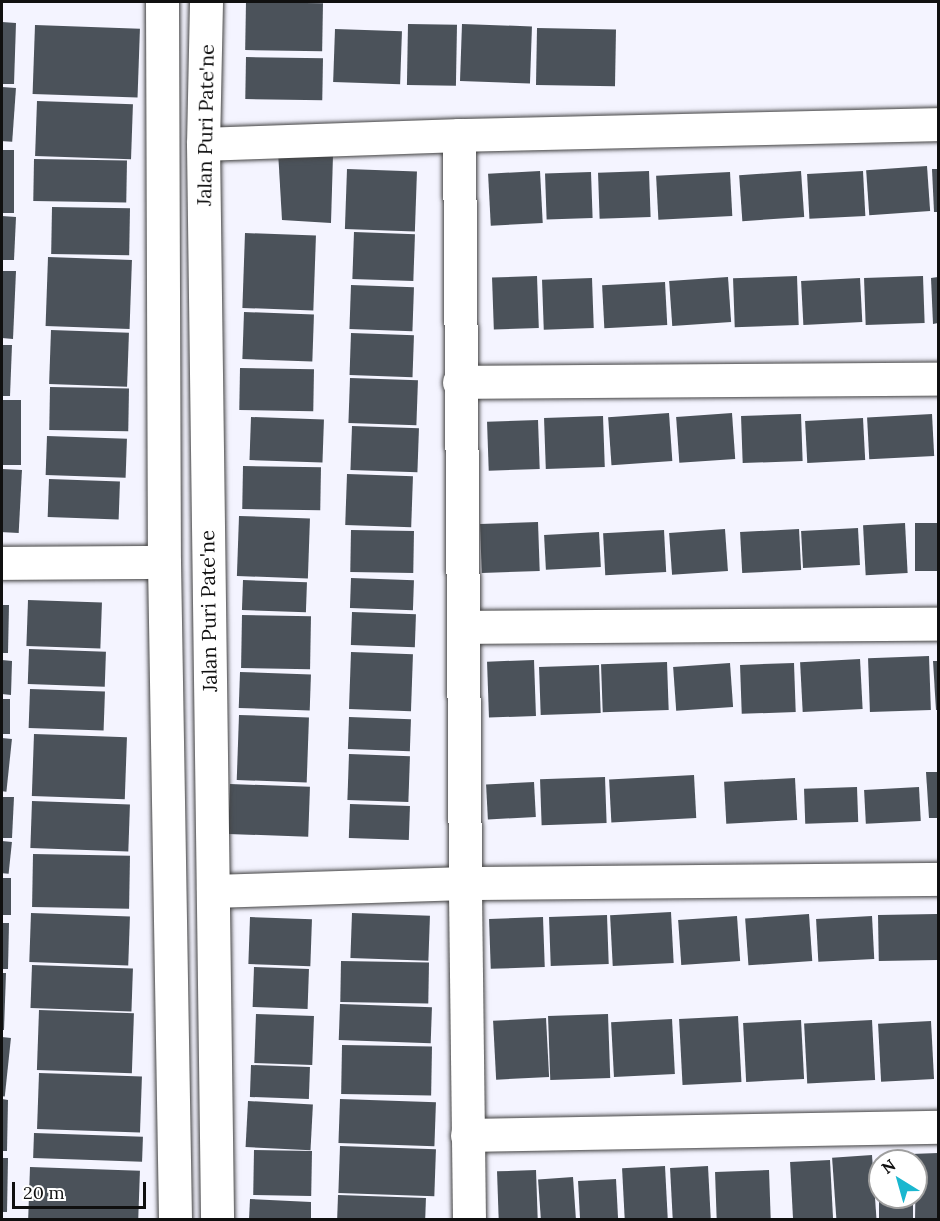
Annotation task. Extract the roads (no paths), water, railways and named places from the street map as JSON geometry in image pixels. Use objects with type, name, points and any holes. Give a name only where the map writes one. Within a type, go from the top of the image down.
[{"type":"street","points":[[175,1220],[164,562],[162,12],[206,12]]},
{"type":"street","name":"Jalan Puri Pate'ne","points":[[206,12],[203,144],[217,1220]]},
{"type":"street","points":[[203,144],[459,135],[939,124]]},
{"type":"street","points":[[459,135],[459,382],[466,627],[465,883],[469,1220]]},
{"type":"street","points":[[459,382],[939,379]]},
{"type":"street","points":[[2,563],[164,562]]},
{"type":"street","points":[[466,627],[939,624]]},
{"type":"street","points":[[166,710],[209,709]]},
{"type":"street","points":[[213,891],[465,883],[939,879]]},
{"type":"street","points":[[468,1135],[939,1127]]}]
